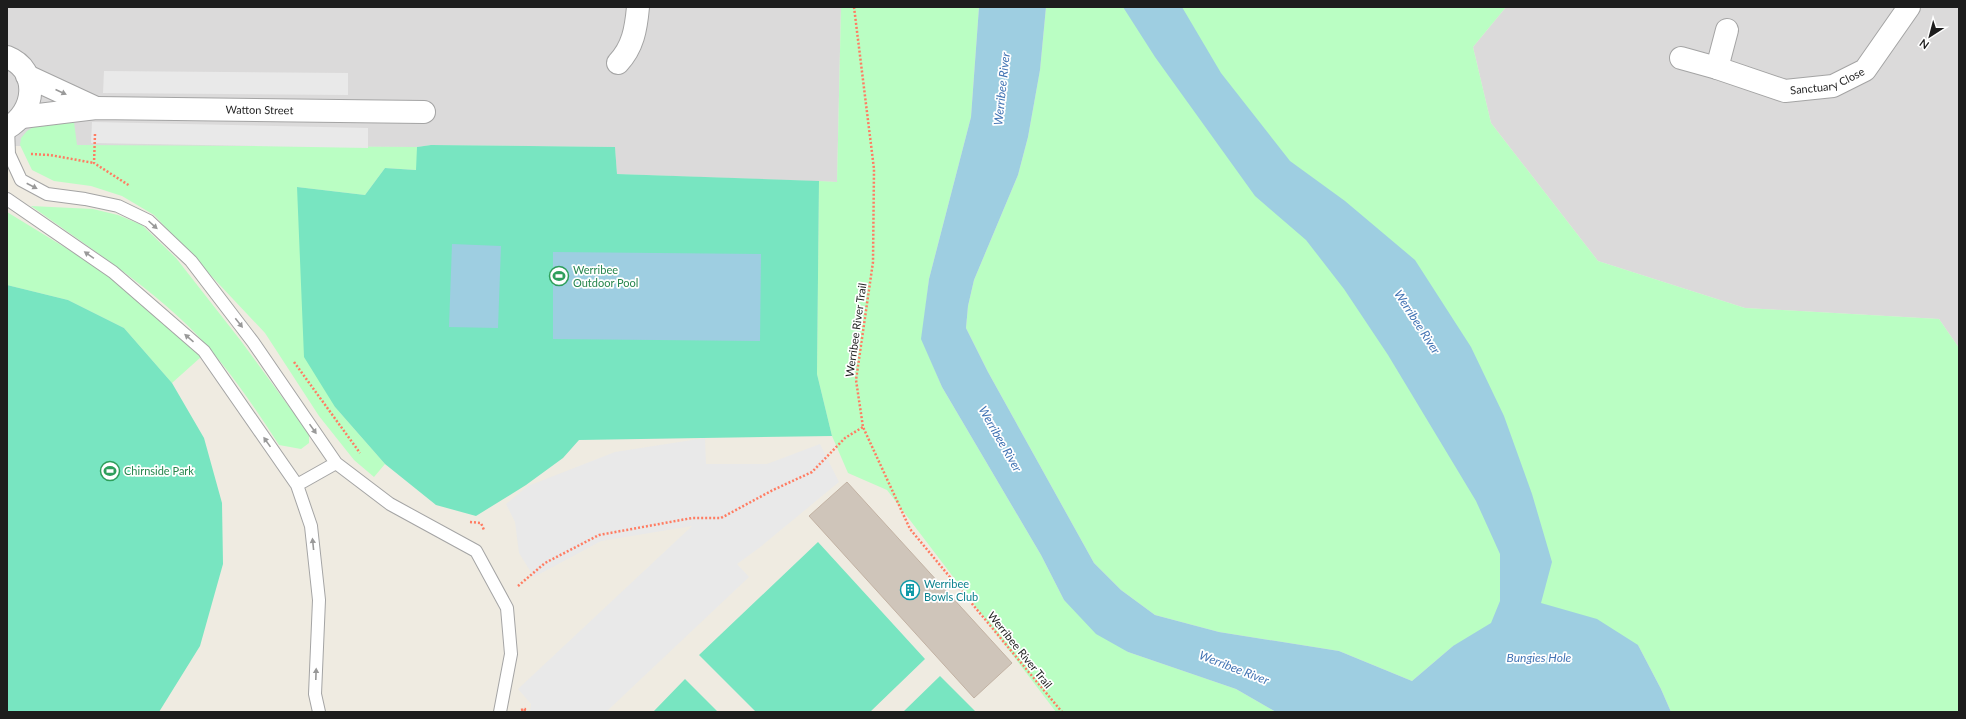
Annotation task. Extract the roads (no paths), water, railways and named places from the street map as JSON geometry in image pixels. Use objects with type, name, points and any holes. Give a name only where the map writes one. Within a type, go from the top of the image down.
[{"type":"street","points":[[618,63],[628,53],[635,33],[638,7]]},
{"type":"street","name":"Sanctuary Close","points":[[1681,58],[1785,91],[1833,86],[1865,70],[1908,7]]},
{"type":"street","points":[[1716,68],[1727,30]]},
{"type":"street","points":[[8,53],[27,76],[30,87],[28,106],[12,124]]},
{"type":"street","name":"Watton Street","points":[[27,76],[96,108]]},
{"type":"street","name":"Watton Street","points":[[12,124],[96,108],[424,112]]},
{"type":"lane","points":[[12,124],[9,154],[21,180],[46,194],[85,198],[118,206],[149,221],[191,261],[253,342],[336,463],[390,504],[476,551],[507,608],[511,654],[500,712]]},
{"type":"lane","points":[[7,198],[113,272],[204,351],[297,485],[311,526],[319,600],[315,694],[319,712]]},
{"type":"lane","points":[[297,485],[336,463]]},
{"type":"water","points":[[979,7],[1046,7],[1040,70],[1028,137],[1018,175],[974,280],[968,306],[966,328],[988,372],[1094,563],[1121,590],[1155,615],[1219,632],[1339,651],[1412,681],[1453,646],[1491,623],[1500,601],[1500,554],[1476,501],[1388,355],[1344,289],[1306,240],[1255,196],[1155,57],[1123,7],[1182,7],[1221,73],[1290,161],[1345,201],[1415,260],[1471,347],[1504,416],[1532,494],[1552,562],[1541,603],[1597,619],[1638,645],[1671,712],[1276,712],[1236,689],[1128,652],[1096,634],[1064,600],[1041,555],[942,387],[921,339],[929,279],[971,117]]},
{"type":"water","points":[[452,244],[501,246],[498,328],[449,327]]},
{"type":"water","points":[[553,252],[761,254],[760,341],[553,339]]},
{"type":"place","name":"Werribee Outdoor Pool","points":[[559,276]]},
{"type":"place","name":"Chirnside Park","points":[[110,471]]},
{"type":"place","name":"Werribee Bowls Club","points":[[910,590]]},
{"type":"water label","name":"Werribee River","points":[[1002,89]]},
{"type":"water label","name":"Werribee River","points":[[1417,322]]},
{"type":"water label","name":"Werribee River","points":[[1000,439]]},
{"type":"water label","name":"Bungies Hole","points":[[1539,658]]},
{"type":"water label","name":"Werribee River","points":[[1234,668]]}]
